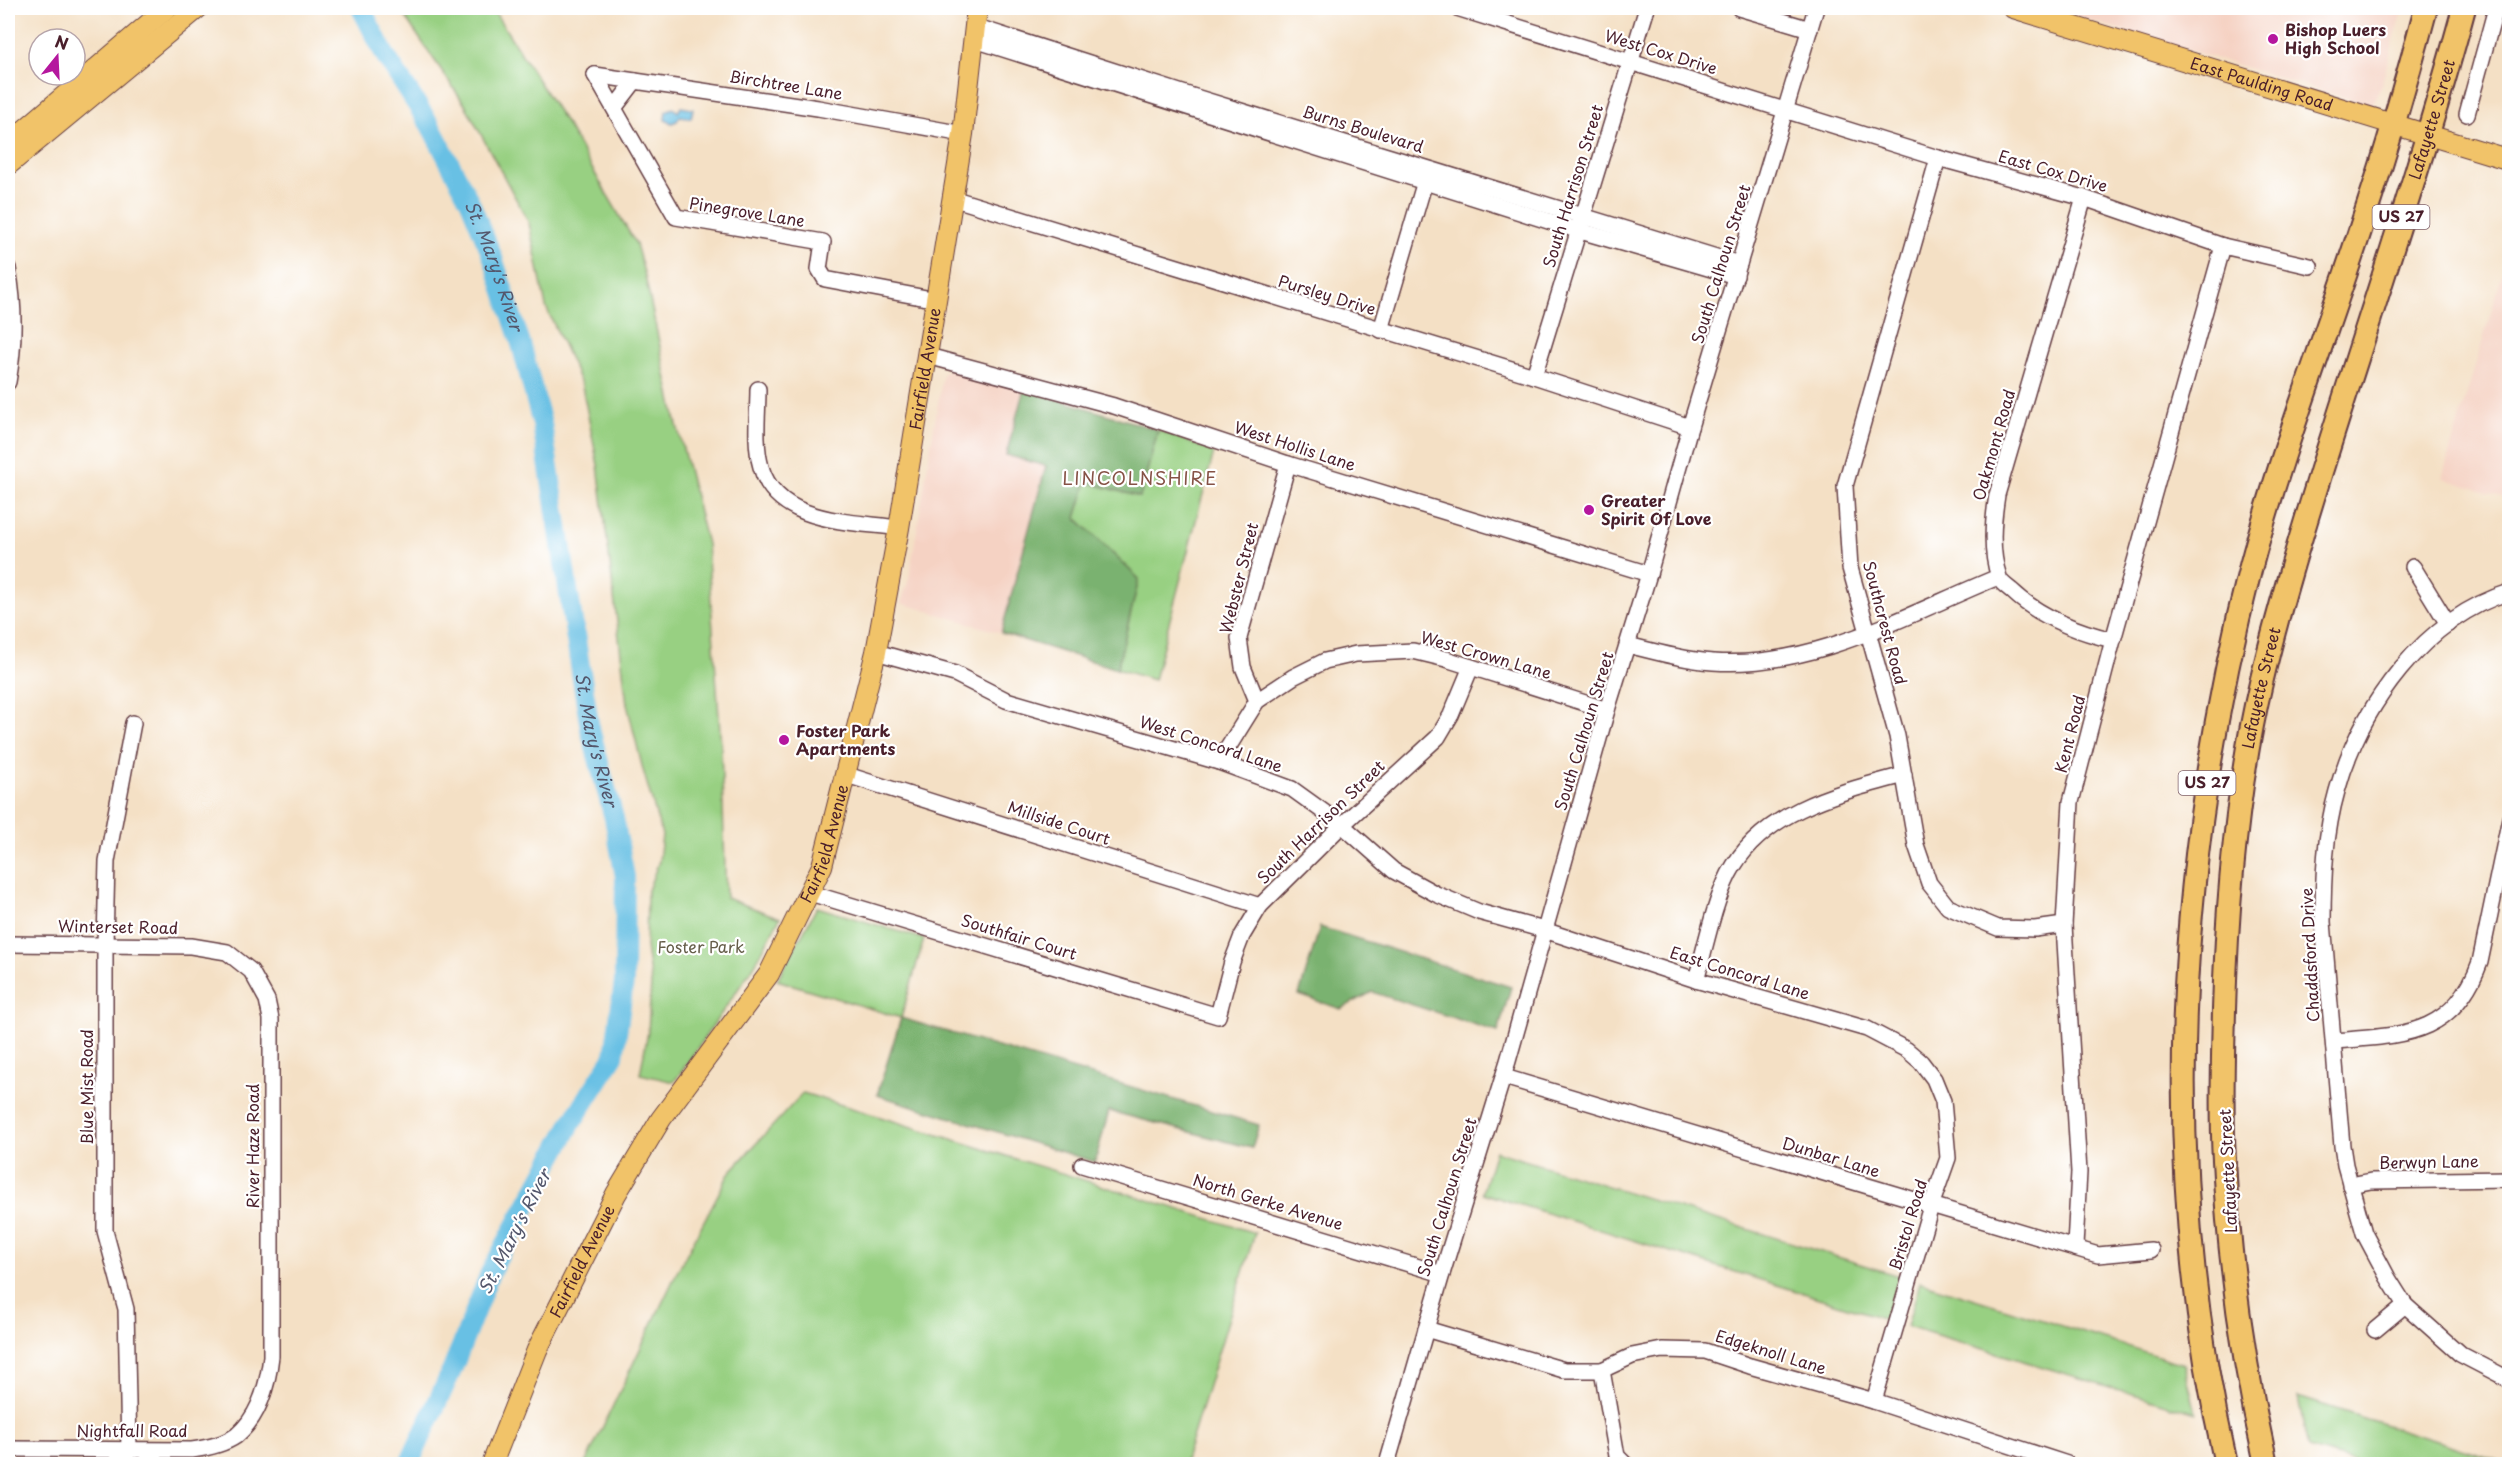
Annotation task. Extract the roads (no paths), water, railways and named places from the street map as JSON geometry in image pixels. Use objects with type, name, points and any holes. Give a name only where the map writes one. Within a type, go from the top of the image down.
[{"type":"highway","name":"US 27","points":[[2226,1464],[2219,1434],[2197,1294],[2184,1162],[2186,961],[2197,855],[2226,672],[2252,562],[2290,439],[2368,207],[2426,8]]},
{"type":"highway","name":"Lafayette Street","points":[[2266,1464],[2236,1290],[2224,1160],[2225,964],[2232,860],[2246,762],[2261,685],[2290,573],[2427,135],[2464,8]]},
{"type":"main road","points":[[8,144],[167,8]]},
{"type":"main road","points":[[8,165],[198,8]]},
{"type":"main road","name":"East Paulding Road","points":[[2013,8],[2510,160]]},
{"type":"main road","name":"Fairfield Avenue","points":[[492,1464],[537,1350],[616,1194],[661,1119],[769,974],[822,866],[847,775],[876,652],[899,528],[963,134],[976,25]]},
{"type":"street","name":"West Cox Drive","points":[[1457,8],[1786,110]]},
{"type":"street","name":"South Harrison Street","points":[[1534,376],[1579,223],[1647,8]]},
{"type":"street","points":[[1739,8],[1810,29]]},
{"type":"street","name":"South Calhoun Street","points":[[1387,1464],[1442,1274],[1504,1077],[1607,710],[1650,574],[1690,427],[1816,8]]},
{"type":"street","points":[[2467,114],[2496,8],[2510,12]]},
{"type":"street","name":"Burns Boulevard","points":[[976,25],[1187,109],[1427,175],[1737,270]]},
{"type":"street","name":"Birchtree Lane","points":[[595,75],[818,108],[963,134]]},
{"type":"street","name":"Pinegrove Lane","points":[[595,75],[676,217],[823,242],[819,269],[825,279],[937,300]]},
{"type":"street","points":[[615,107],[635,81]]},
{"type":"street","name":"East Cox Drive","points":[[1786,110],[1938,158],[2084,198],[2223,246],[2310,266]]},
{"type":"street","name":"Southcrest Road","points":[[1938,158],[1845,486],[1850,568],[1897,736],[1916,845],[1929,883],[1948,907],[1998,928],[2035,929],[2064,925]]},
{"type":"street","points":[[1382,330],[1427,175]]},
{"type":"street","name":"Pursley Drive","points":[[952,198],[1534,376],[1690,427]]},
{"type":"street","name":"Oakmont Road","points":[[1998,577],[1993,520],[1997,495],[2084,198]]},
{"type":"street","name":"Kent Road","points":[[2076,1246],[2079,1172],[2064,925],[2071,802],[2113,640],[2223,246]]},
{"type":"street","points":[[8,268],[14,300],[14,334],[8,382]]},
{"type":"street","name":"West Hollis Lane","points":[[928,356],[1114,406],[1288,464],[1650,574]]},
{"type":"street","points":[[758,389],[758,455],[768,484],[778,497],[793,508],[809,514],[899,528]]},
{"type":"street","name":"Webster Street","points":[[1257,701],[1243,667],[1239,638],[1288,464]]},
{"type":"street","points":[[2414,567],[2448,624]]},
{"type":"street","points":[[1628,645],[1687,659],[1739,663],[1787,658],[1818,650],[1868,632],[1998,577],[2017,597],[2058,623],[2087,634],[2113,640]]},
{"type":"street","name":"Chaddsford Drive","points":[[2510,592],[2490,599],[2448,624],[2416,652],[2386,688],[2355,743],[2337,791],[2325,858],[2323,891],[2323,922],[2342,1146],[2350,1185],[2364,1233],[2405,1305],[2460,1354],[2510,1380]]},
{"type":"street","name":"West Crown Lane","points":[[1219,762],[1257,701],[1293,677],[1325,662],[1356,654],[1413,651],[1607,710]]},
{"type":"street","name":"West Concord Lane","points":[[876,652],[955,674],[1006,700],[1219,762],[1292,789],[1342,825],[1394,871],[1436,894],[1479,912],[1544,930]]},
{"type":"street","name":"South Harrison Street","points":[[1218,1016],[1232,962],[1242,936],[1260,906],[1342,825],[1438,737],[1451,715],[1471,667]]},
{"type":"street","name":"Blue Mist Road","points":[[129,1449],[126,1310],[105,1231],[105,944],[107,861],[133,723]]},
{"type":"street","name":"Millside Court","points":[[847,775],[1260,906]]},
{"type":"street","points":[[1696,980],[1729,874],[1743,854],[1761,835],[1806,806],[1841,792],[1904,775]]},
{"type":"street","points":[[2334,1041],[2412,1032],[2435,1021],[2460,1000],[2472,982],[2480,962],[2510,818]]},
{"type":"street","name":"Southfair Court","points":[[810,892],[1218,1016]]},
{"type":"street","name":"East Concord Lane","points":[[1544,930],[1696,980],[1868,1029],[1891,1040],[1921,1062]]},
{"type":"street","name":"Winterset Road","points":[[8,944],[191,946],[226,952]]},
{"type":"street","name":"River Haze Road","points":[[226,952],[250,971],[267,1000],[271,1019],[271,1356]]},
{"type":"street","name":"Bristol Road","points":[[1874,1401],[1931,1206],[1948,1158],[1943,1101],[1934,1079],[1921,1062]]},
{"type":"street","name":"Dunbar Lane","points":[[1504,1077],[1931,1206],[2076,1246],[2098,1255],[2151,1250]]},
{"type":"street","name":"North Gerke Avenue","points":[[1082,1165],[1442,1274]]},
{"type":"street","name":"Berwyn Lane","points":[[2350,1185],[2371,1181],[2510,1179]]},
{"type":"street","points":[[2375,1330],[2405,1305]]},
{"type":"street","name":"Edgeknoll Lane","points":[[1426,1329],[1564,1370],[1602,1370],[1632,1356],[1662,1350],[1705,1351],[1874,1401],[2067,1464]]},
{"type":"street","name":"Nightfall Road","points":[[8,1449],[192,1450],[216,1446],[236,1436],[251,1418],[265,1392],[271,1356]]},
{"type":"street","points":[[1602,1370],[1617,1456],[1625,1464]]},
{"type":"water","points":[[681,107],[693,109],[691,118],[680,116],[672,123],[665,120],[666,111],[673,108],[678,112]]},
{"type":"waterway","name":"St. Mary's River","points":[[361,8],[385,55],[430,125],[470,202],[493,258],[521,344],[542,424],[590,729],[614,818],[625,877],[624,982],[614,1056],[572,1122],[490,1273],[452,1370],[409,1464]]},
{"type":"place","name":"Bishop Luers High School","points":[[2273,39]]},
{"type":"place","name":"Greater Spirit Of Love","points":[[1589,510]]},
{"type":"place","name":"Foster Park Apartments","points":[[784,740]]},
{"type":"district","name":"LINCOLNSHIRE","points":[[1140,479]]},
{"type":"park label","name":"Foster Park","points":[[701,947]]}]
